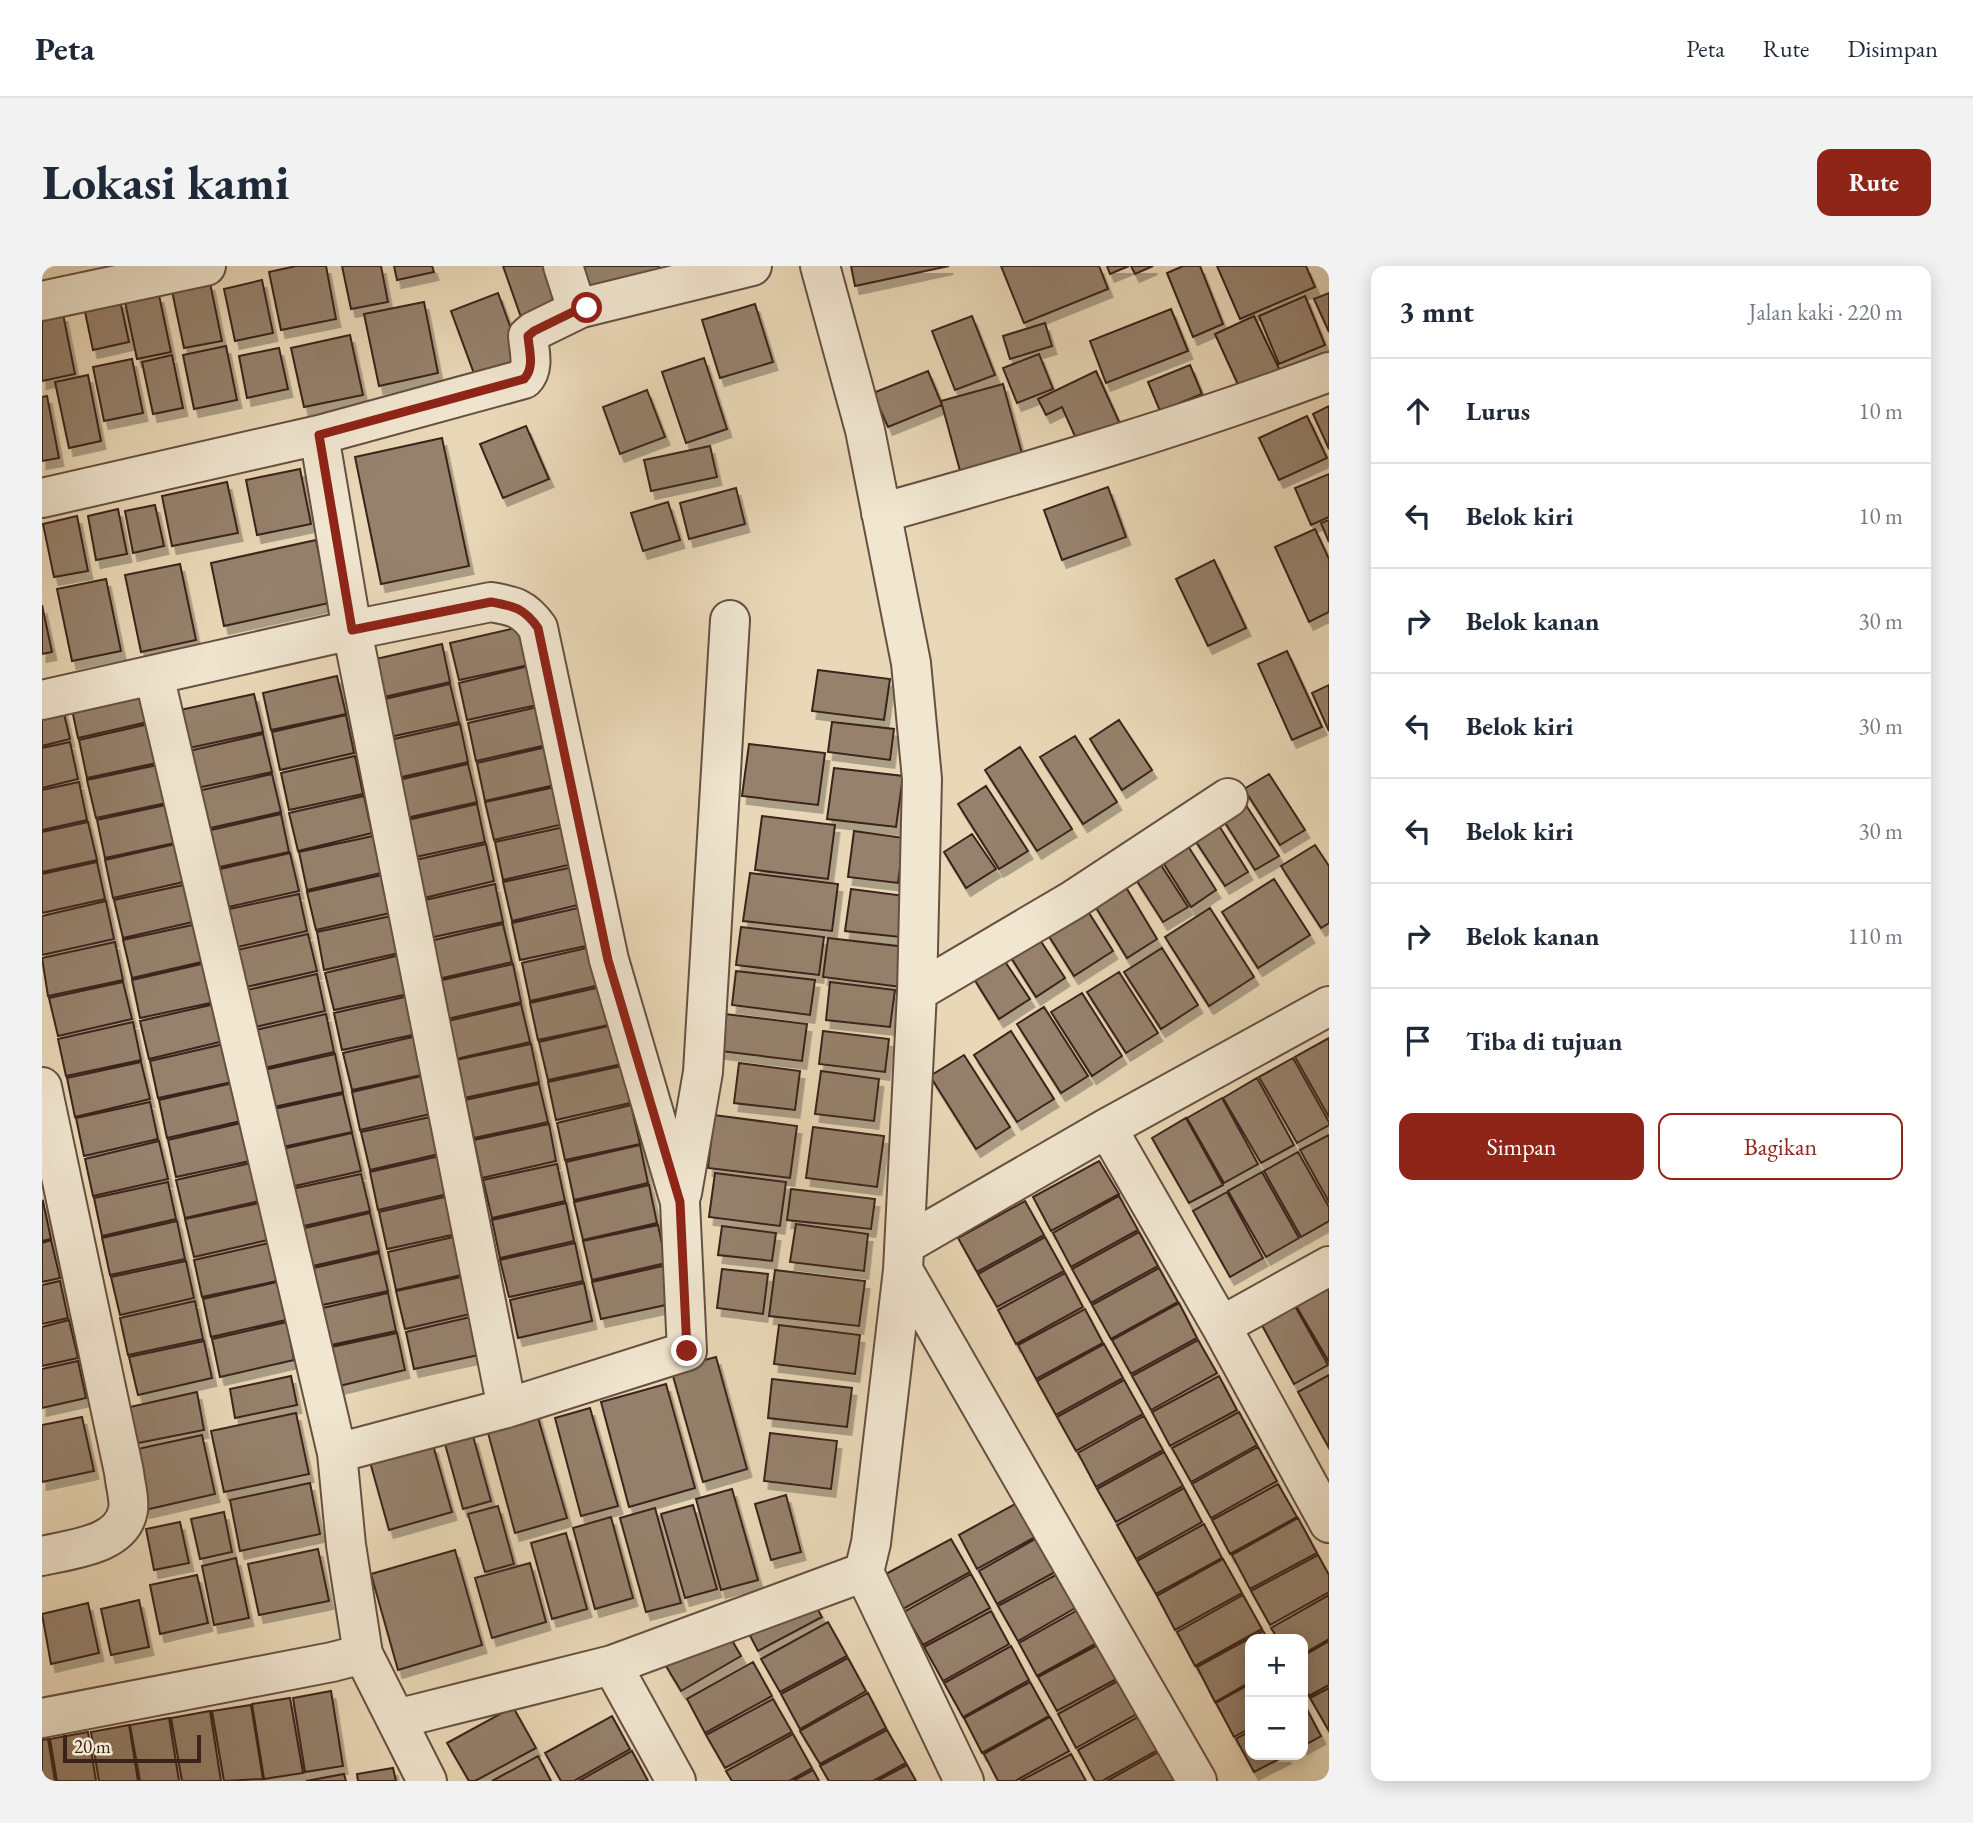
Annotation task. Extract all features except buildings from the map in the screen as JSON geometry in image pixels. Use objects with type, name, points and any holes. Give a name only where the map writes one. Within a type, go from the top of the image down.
[{"type":"street","points":[[42,301],[206,266]]},
{"type":"street","points":[[563,266],[573,297],[581,308]]},
{"type":"street","points":[[42,498],[319,435],[524,379],[531,363],[528,336],[534,331],[581,308],[752,266]]},
{"type":"street","points":[[820,266],[864,430],[911,663],[922,779],[917,992],[904,1257],[871,1543],[864,1572],[964,1781]]},
{"type":"street","points":[[881,513],[1030,471],[1251,401],[1329,372]]},
{"type":"street","points":[[319,435],[352,630],[508,1408]]},
{"type":"street","points":[[42,700],[352,630],[491,602],[512,606],[528,614],[538,628],[608,960],[680,1202]]},
{"type":"street","points":[[337,1453],[508,1408],[687,1351],[680,1202],[703,1072],[730,620]]},
{"type":"street","points":[[154,675],[337,1453],[346,1545],[363,1654],[427,1781]]},
{"type":"street","points":[[917,992],[1073,900],[1228,798]]},
{"type":"street","points":[[904,1257],[1107,1128],[1329,1006]]},
{"type":"street","points":[[42,1087],[124,1472],[128,1509],[121,1528],[103,1541],[42,1556]]},
{"type":"street","points":[[1107,1128],[1221,1326],[1329,1523]]},
{"type":"street","points":[[904,1257],[1197,1781]]},
{"type":"street","points":[[1221,1326],[1329,1266]]},
{"type":"street","points":[[396,1719],[612,1665],[864,1572]]},
{"type":"street","points":[[42,1718],[363,1654]]},
{"type":"street","points":[[612,1665],[676,1781]]},
{"type":"route","points":[[587,308],[581,308],[528,336],[531,363],[524,379],[319,435],[352,630],[491,602],[512,606],[528,614],[538,628],[608,960],[680,1202],[687,1351]]}]
